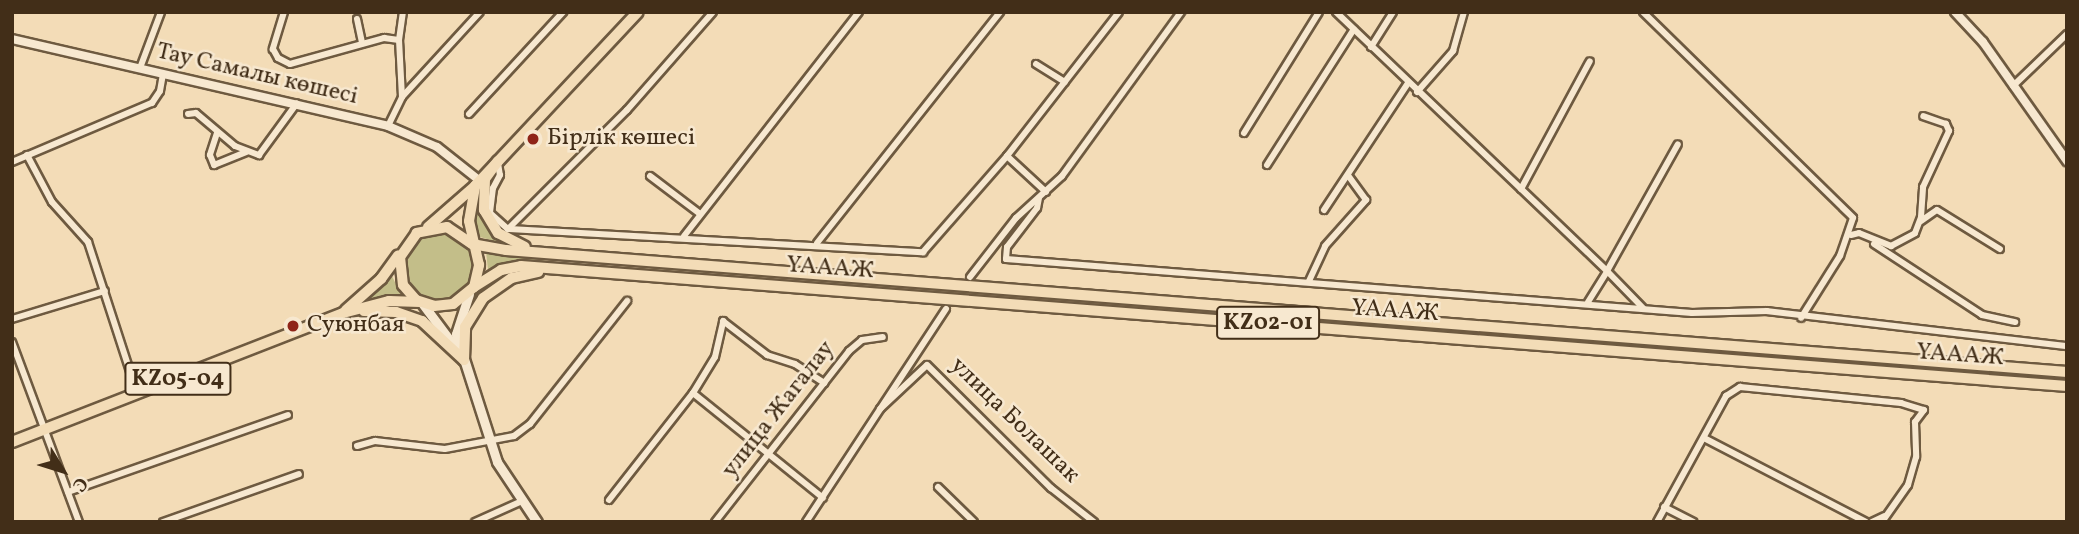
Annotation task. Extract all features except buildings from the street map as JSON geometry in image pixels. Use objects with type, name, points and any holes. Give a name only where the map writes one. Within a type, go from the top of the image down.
[{"type":"highway","points":[[498,161],[483,189],[486,217],[507,240],[538,251]]},
{"type":"highway","name":"ҮАААЖ","points":[[472,244],[2067,372]]},
{"type":"highway","name":"ҮАААЖ","points":[[471,290],[514,266],[2067,386]]},
{"type":"highway","points":[[464,360],[465,327],[483,298],[512,278],[560,270]]},
{"type":"main road","points":[[537,522],[489,442],[456,327],[480,265],[472,244],[470,210],[477,183],[638,12]]},
{"type":"main road","name":"KZ05-04","points":[[343,313],[381,279],[403,248],[477,183]]},
{"type":"main road","points":[[427,228],[457,230],[472,244]]},
{"type":"main road","points":[[403,248],[400,276],[464,360]]},
{"type":"main road","name":"KZ05-04","points":[[12,442],[343,313],[389,301],[444,306],[471,290]]},
{"type":"main road","points":[[343,313],[387,311],[413,317],[438,332],[464,360]]},
{"type":"street","points":[[140,68],[161,14],[152,12]]},
{"type":"street","points":[[284,12],[273,48],[284,62],[296,65],[362,43],[394,36],[399,40]]},
{"type":"street","points":[[402,97],[399,40],[403,12]]},
{"type":"street","points":[[388,125],[402,97],[481,12]]},
{"type":"street","points":[[469,114],[563,12]]},
{"type":"street","points":[[508,229],[627,110],[713,12]]},
{"type":"street","points":[[684,236],[699,213],[859,12]]},
{"type":"street","points":[[817,243],[1000,12]]},
{"type":"street","points":[[498,161],[500,175],[490,213],[508,229],[817,243],[923,252],[1007,156],[1119,12]]},
{"type":"street","points":[[970,277],[1016,218],[1046,192],[1093,135],[1181,12]]},
{"type":"street","points":[[1244,133],[1319,12]]},
{"type":"street","points":[[1371,47],[1393,12]]},
{"type":"street","points":[[1417,92],[1459,40],[1464,12]]},
{"type":"street","points":[[1643,12],[1853,218],[1851,235],[1801,318]]},
{"type":"street","points":[[1955,12],[1983,42],[2067,161]]},
{"type":"street","points":[[1339,13],[1417,92],[1643,308]]},
{"type":"street","points":[[357,19],[362,43]]},
{"type":"street","points":[[1267,165],[1354,29]]},
{"type":"street","points":[[2013,86],[2067,34]]},
{"type":"street","name":"Тау Самалы көшесі","points":[[12,39],[163,74],[298,101],[388,125],[437,147],[477,183]]},
{"type":"street","points":[[1521,189],[1590,61]]},
{"type":"street","points":[[1036,64],[1065,82]]},
{"type":"street","points":[[12,162],[152,103],[160,91],[163,74]]},
{"type":"street","points":[[1324,210],[1408,83]]},
{"type":"street","points":[[188,114],[203,118],[217,133],[247,152],[259,155],[265,151],[298,101]]},
{"type":"street","points":[[1920,223],[1923,187],[1949,131],[1946,124],[1923,116]]},
{"type":"street","points":[[217,133],[210,155],[214,165],[221,166],[247,152]]},
{"type":"street","points":[[1588,302],[1678,144]]},
{"type":"street","points":[[27,155],[52,202],[88,242],[137,393]]},
{"type":"street","points":[[1007,156],[1046,192]]},
{"type":"street","points":[[1309,281],[1325,246],[1366,200],[1348,175]]},
{"type":"street","points":[[650,176],[699,213]]},
{"type":"street","points":[[1039,198],[1037,208],[1007,247],[1006,259],[1588,302],[1692,313],[1767,311],[1801,318],[1972,331],[1989,339],[2067,346]]},
{"type":"street","points":[[1851,235],[1855,232],[1884,245],[1899,244],[1911,238],[1920,223],[1937,210],[2000,249]]},
{"type":"street","points":[[1868,237],[1982,315],[2015,322]]},
{"type":"street","points":[[12,319],[105,291]]},
{"type":"street","points":[[357,446],[375,440],[430,450],[514,436],[530,424],[627,302]]},
{"type":"street","points":[[806,522],[946,309]]},
{"type":"street","points":[[609,500],[693,393],[715,357],[723,321],[767,355],[802,367],[824,383]]},
{"type":"street","name":"улица Жагалау","points":[[715,522],[824,383],[862,340],[883,337]]},
{"type":"street","points":[[12,342],[79,522]]},
{"type":"street","name":"улица Болашак","points":[[880,409],[927,365],[1051,488],[1094,522]]},
{"type":"street","points":[[1657,522],[1726,396],[1740,387],[1901,403],[1924,410],[1915,422],[1916,457],[1908,485],[1883,519],[1872,522]]},
{"type":"street","points":[[693,393],[823,498]]},
{"type":"street","points":[[68,492],[288,415]]},
{"type":"street","points":[[1704,438],[1866,522]]},
{"type":"street","points":[[163,522],[299,474]]},
{"type":"street","points":[[938,487],[974,522]]},
{"type":"street","points":[[475,522],[522,501]]},
{"type":"street","points":[[1664,507],[1692,522]]},
{"type":"shaded area","points":[[477,202],[487,229],[511,246],[480,237],[474,218]]},
{"type":"shaded area","points":[[440,234],[463,244],[473,267],[463,290],[440,300],[417,290],[407,267],[417,244]]},
{"type":"shaded area","points":[[486,252],[554,262],[503,263],[488,270]]},
{"type":"shaded area","points":[[392,276],[401,295],[367,300],[386,283]]},
{"type":"tunnel","points":[[946,309],[970,277]]},
{"type":"place","name":"Бірлік көшесі","points":[[533,139]]},
{"type":"place","name":"Суюнбая","points":[[293,326]]}]
